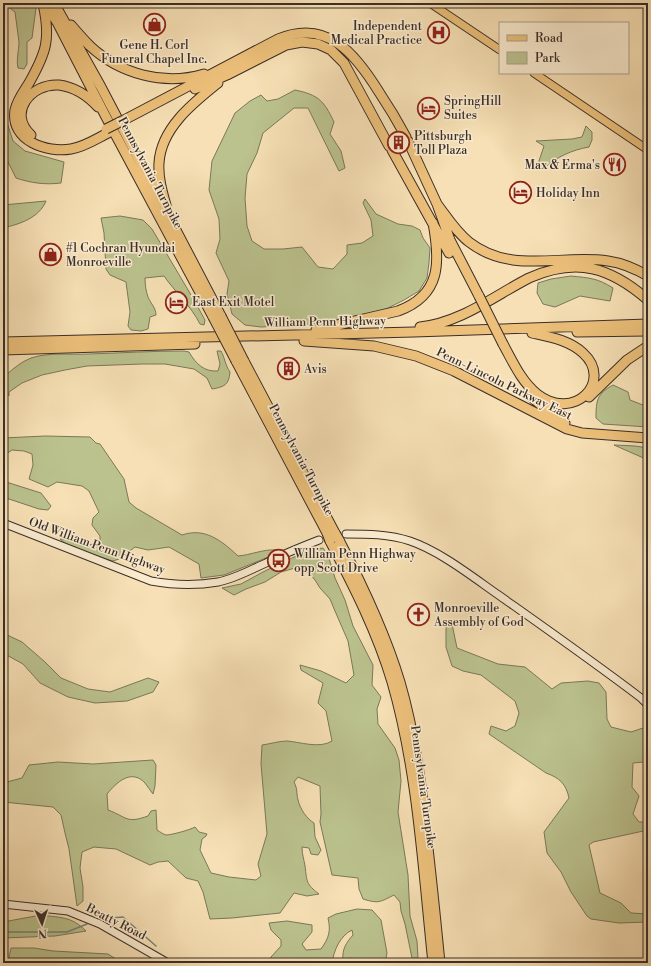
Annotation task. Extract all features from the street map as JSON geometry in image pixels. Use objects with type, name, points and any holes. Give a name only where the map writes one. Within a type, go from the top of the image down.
[{"type":"highway","name":"Pennsylvania Turnpike","points":[[43,3],[57,22],[106,117],[217,317],[333,537],[359,580],[381,628],[400,682],[416,747],[422,789],[440,963]]},
{"type":"highway","points":[[43,3],[47,31],[45,49],[38,68],[16,106],[15,115],[18,128],[22,135],[30,142],[56,150],[78,147],[107,131],[190,91],[283,37],[314,34],[326,37],[345,48],[358,61],[395,117],[407,139],[437,204],[450,240],[475,296]]},
{"type":"highway","name":"Pennsylvania Turnpike","points":[[54,3],[171,222],[217,317]]},
{"type":"highway","points":[[60,13],[84,40],[113,63],[138,74],[157,78],[185,78],[225,72],[286,45],[308,42],[323,46],[335,53],[344,63],[475,296],[517,380],[536,401],[557,419],[567,424],[604,435]]},
{"type":"highway","points":[[171,222],[159,175],[159,164],[162,148],[169,134],[188,110],[225,72]]},
{"type":"highway","points":[[106,117],[93,102],[79,92],[57,85],[44,87],[30,94],[24,103],[21,115],[23,125],[30,134],[38,139],[52,143],[66,144],[77,142],[107,131]]},
{"type":"highway","points":[[437,204],[459,233],[481,249],[498,257],[509,260],[542,262],[593,269],[612,275],[629,285],[648,300]]},
{"type":"highway","points":[[291,335],[394,312],[410,306],[418,300],[431,284],[437,266],[438,251],[433,223]]},
{"type":"highway","points":[[542,262],[607,261],[631,268],[648,276]]},
{"type":"highway","points":[[336,334],[418,327],[440,323],[459,316],[523,281],[541,273],[563,268],[580,267]]},
{"type":"highway","name":"William Penn Highway","points":[[3,342],[444,332],[648,324]]},
{"type":"highway","name":"William Penn Highway","points":[[3,350],[532,333],[648,331]]},
{"type":"highway","points":[[500,344],[522,377],[542,398],[565,405],[574,403],[582,398],[590,388],[593,378],[592,367],[587,358],[580,350],[567,342],[532,333]]},
{"type":"highway","name":"Penn-Lincoln Parkway East","points":[[304,340],[365,346],[416,356],[454,371],[562,427],[576,432],[648,438]]},
{"type":"highway","points":[[536,401],[562,408],[579,405],[627,360],[648,346]]},
{"type":"highway","name":"Pennsylvania Turnpike","points":[[333,537],[375,634],[399,707],[413,782],[433,963]]},
{"type":"main road","points":[[430,3],[499,49]]},
{"type":"main road","points":[[535,74],[648,150]]},
{"type":"main road","name":"Old William Penn Highway","points":[[3,523],[144,578],[169,584],[204,584],[219,582],[235,577],[288,552],[319,540]]},
{"type":"main road","points":[[346,534],[391,536],[410,541],[437,554],[466,572],[648,703]]},
{"type":"main road","name":"Beatty Road","points":[[3,904],[68,911],[100,924],[168,963]]},
{"type":"green space","points":[[6,3],[32,3],[36,8],[32,38],[27,42],[27,64],[24,69],[18,68],[17,65],[19,42],[15,12],[7,6]]},
{"type":"green space","points":[[295,90],[310,94],[324,104],[334,122],[330,134],[341,151],[345,168],[339,171],[308,108],[294,108],[263,133],[257,153],[247,174],[245,198],[247,226],[252,241],[264,249],[302,247],[318,267],[333,269],[347,254],[347,245],[362,243],[373,236],[371,220],[363,203],[365,199],[376,214],[398,224],[412,226],[420,230],[423,238],[430,248],[427,278],[419,291],[384,310],[316,324],[261,327],[245,325],[232,314],[227,294],[229,281],[216,253],[220,239],[219,219],[209,190],[212,161],[235,113],[250,101],[261,95],[267,101],[278,99]]},
{"type":"green space","points":[[3,117],[6,119],[13,141],[25,151],[64,162],[61,183],[38,183],[16,178],[3,152]]},
{"type":"green space","points":[[586,126],[592,132],[592,140],[589,147],[564,155],[543,169],[538,164],[544,146],[536,141],[582,137]]},
{"type":"green space","points":[[46,201],[39,212],[34,216],[22,222],[3,228],[3,205]]},
{"type":"green space","points":[[120,216],[143,220],[152,229],[205,320],[204,325],[200,324],[192,311],[164,276],[145,278],[147,295],[156,315],[150,317],[148,329],[141,331],[131,330],[128,326],[130,312],[126,282],[110,275],[106,269],[104,233],[101,218]]},
{"type":"green space","points":[[571,276],[593,279],[613,288],[610,301],[580,296],[555,307],[543,304],[537,293],[538,283],[551,279]]},
{"type":"green space","points":[[217,351],[221,351],[230,372],[227,383],[223,386],[212,389],[207,378],[194,369],[165,364],[142,364],[87,366],[65,370],[42,375],[22,383],[9,392],[9,396],[3,390],[3,376],[24,361],[38,356],[52,354],[189,352],[198,364],[205,369],[218,371],[220,364]]},
{"type":"green space","points":[[613,385],[628,392],[630,400],[648,407],[648,427],[603,424],[596,418],[598,398],[604,391]]},
{"type":"green space","points":[[45,436],[90,437],[96,443],[100,444],[124,479],[129,502],[136,508],[182,535],[190,533],[206,534],[226,545],[238,556],[271,550],[276,550],[276,554],[224,575],[201,578],[199,564],[169,547],[148,550],[135,547],[119,559],[113,561],[66,544],[60,539],[65,539],[86,546],[100,542],[100,536],[92,525],[93,518],[99,512],[89,491],[82,486],[57,482],[48,487],[29,479],[33,465],[32,454],[24,451],[12,450],[3,456],[3,438]]},
{"type":"green space","points":[[614,445],[648,448],[648,460]]},
{"type":"green space","points":[[3,481],[41,493],[51,506],[48,510],[39,509],[3,497]]},
{"type":"green space","points":[[323,548],[328,555],[353,626],[373,665],[372,685],[381,697],[377,709],[378,724],[395,748],[399,760],[401,781],[398,812],[408,875],[410,916],[417,941],[418,958],[412,958],[400,902],[394,895],[379,902],[363,899],[359,889],[358,878],[332,875],[320,822],[320,786],[298,777],[294,782],[297,797],[302,810],[314,823],[315,837],[321,850],[318,855],[311,854],[309,848],[302,847],[306,876],[309,885],[319,894],[307,896],[294,893],[280,913],[210,919],[203,892],[198,881],[186,878],[168,861],[150,865],[116,849],[94,847],[82,852],[80,868],[83,887],[83,901],[77,906],[69,849],[61,815],[53,807],[3,802],[3,783],[22,778],[29,765],[58,762],[93,764],[153,760],[156,765],[153,794],[140,779],[129,777],[119,782],[107,794],[108,810],[127,819],[135,819],[148,816],[151,811],[156,810],[157,830],[166,835],[189,830],[195,827],[199,832],[207,834],[202,839],[200,850],[211,873],[256,880],[261,876],[258,864],[267,834],[261,764],[262,745],[287,741],[322,745],[332,741],[326,711],[318,703],[323,683],[301,670],[300,665],[321,671],[346,683],[354,675],[348,641],[330,599],[309,573],[295,568],[281,572],[265,582],[234,595],[222,588],[241,584],[292,558],[311,550]]},
{"type":"green space","points":[[446,620],[452,624],[457,648],[498,664],[525,667],[552,689],[561,683],[588,681],[599,683],[606,692],[607,719],[611,727],[631,732],[643,728],[648,730],[648,759],[644,762],[633,763],[632,787],[639,796],[633,814],[639,822],[648,822],[648,830],[593,842],[589,845],[600,893],[621,903],[631,913],[648,914],[648,922],[619,923],[591,919],[587,916],[571,892],[561,872],[547,853],[544,832],[569,798],[566,789],[559,779],[546,773],[489,734],[491,726],[506,731],[515,726],[519,713],[515,701],[481,675],[463,671],[452,666],[446,647]]},
{"type":"green space","points":[[3,633],[22,642],[61,678],[88,689],[110,692],[148,678],[159,682],[153,692],[127,701],[95,703],[68,697],[40,683],[23,664],[3,653]]},
{"type":"green space","points":[[357,909],[372,910],[381,920],[387,953],[385,963],[359,963],[351,958],[343,960],[345,946],[353,935],[352,930],[344,936],[338,944],[332,963],[270,963],[271,957],[281,946],[281,940],[271,930],[269,923],[287,921],[312,925],[312,932],[302,944],[306,950],[321,949],[329,934],[328,918],[336,914]]},
{"type":"green space","points":[[41,915],[65,918],[81,926],[86,931],[55,936],[3,938],[3,922]]},
{"type":"green space","points":[[11,948],[34,948],[53,951],[108,954],[119,961],[119,963],[10,963],[8,962]]},
{"type":"waterway","points":[[99,919],[123,917],[156,946]]},
{"type":"waterway","points":[[3,932],[67,932],[87,924]]},
{"type":"place","name":"Gene H. Corl Funeral Chapel Inc.","points":[[154,24]]},
{"type":"place","name":"Independent Medical Practice","points":[[438,33]]},
{"type":"place","name":"SpringHill Suites","points":[[429,108]]},
{"type":"place","name":"Pittsburgh Toll Plaza","points":[[399,143]]},
{"type":"place","name":"Max & Erma's","points":[[615,165]]},
{"type":"place","name":"Holiday Inn","points":[[521,193]]},
{"type":"place","name":"#1 Cochran Hyundai Monroeville","points":[[50,255]]},
{"type":"place","name":"East Exit Motel","points":[[176,302]]},
{"type":"place","name":"Avis","points":[[289,369]]},
{"type":"place","name":"William Penn Highway opp Scott Drive","points":[[279,561]]},
{"type":"place","name":"Monroeville Assembly of God","points":[[419,615]]}]
